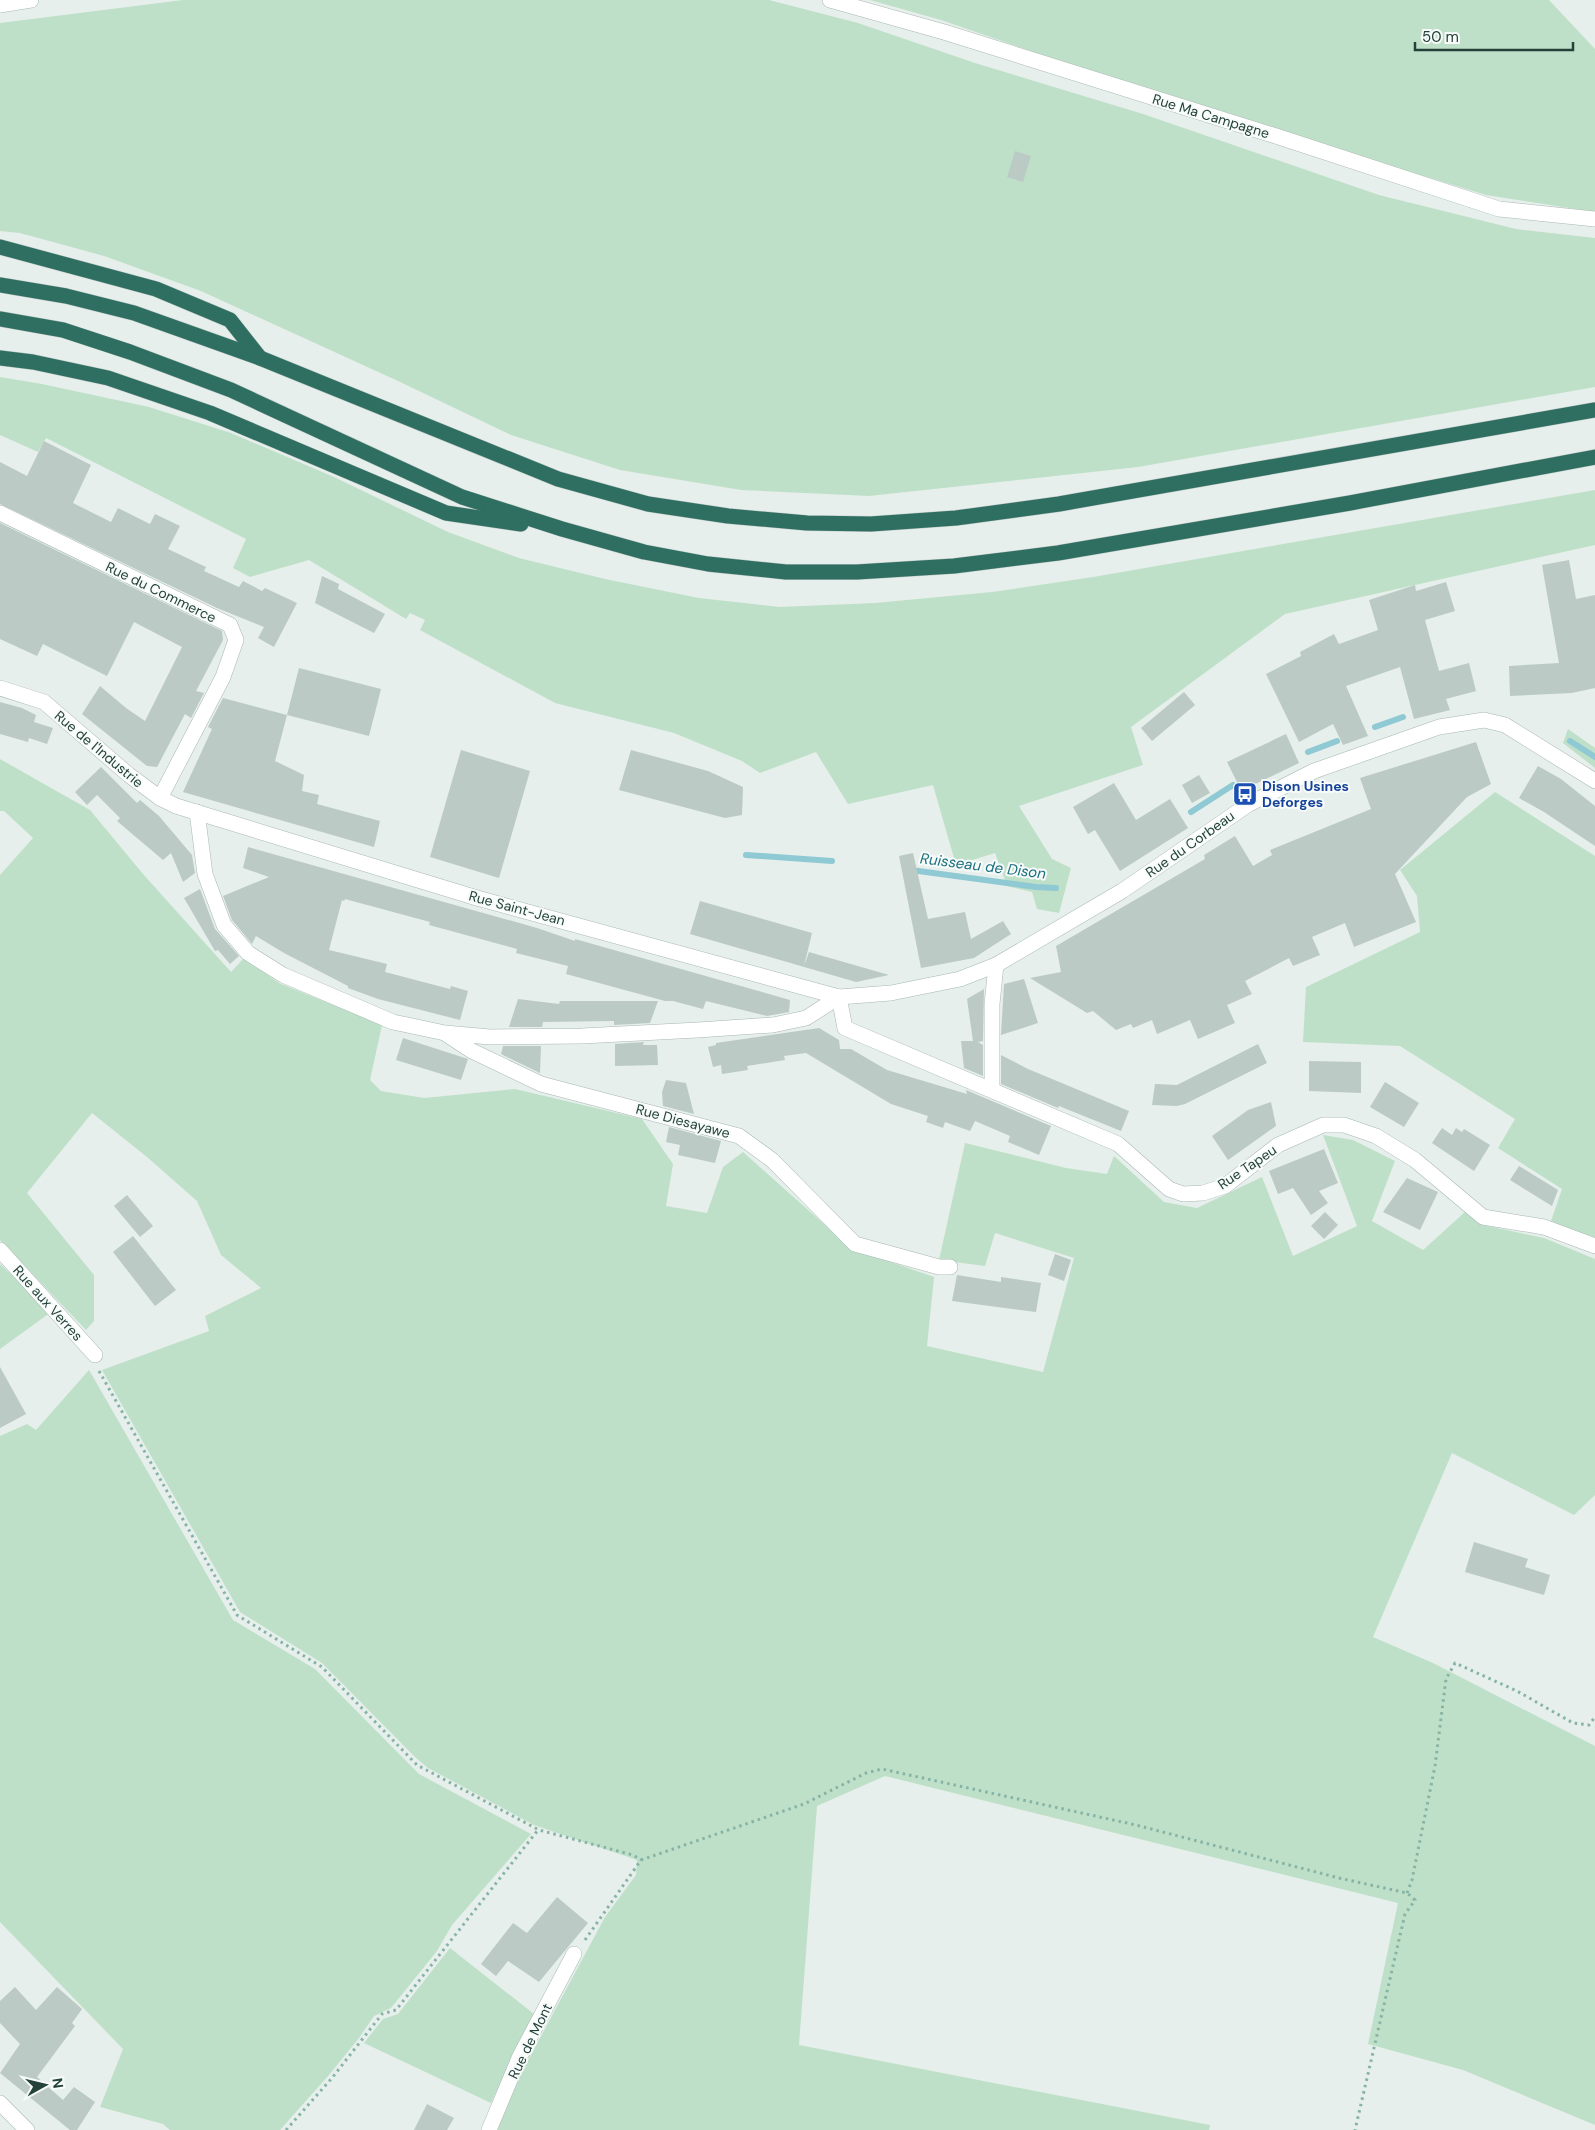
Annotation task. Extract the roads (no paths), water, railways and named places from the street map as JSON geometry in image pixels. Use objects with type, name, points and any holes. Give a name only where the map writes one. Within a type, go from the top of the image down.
[{"type":"highway","points":[[0,247],[156,289],[230,320],[260,358]]},
{"type":"highway","points":[[0,285],[66,296],[134,313],[260,358],[558,479],[648,504],[728,516],[807,523],[871,524],[946,519],[1059,504],[1595,410]]},
{"type":"highway","points":[[0,319],[63,330],[130,352],[231,390],[462,497],[562,529],[644,552],[708,564],[786,572],[857,572],[954,566],[1067,552],[1595,457]]},
{"type":"highway","points":[[0,358],[33,362],[108,378],[210,413],[446,513],[562,529]]},
{"type":"street","points":[[5,2],[31,0]]},
{"type":"street","name":"Rue Ma Campagne","points":[[830,0],[953,35],[1499,208],[1595,219]]},
{"type":"street","name":"Rue du Commerce","points":[[0,513],[230,625],[236,640],[223,676],[160,798]]},
{"type":"street","name":"Rue de l'Industrie","points":[[0,688],[44,702],[129,775],[160,798],[176,806],[197,812]]},
{"type":"street","name":"Rue du Corbeau","points":[[839,997],[891,993],[960,979],[996,965],[1122,891],[1249,804],[1314,771],[1439,727],[1484,720],[1505,725],[1595,782]]},
{"type":"street","name":"Rue Saint-Jean","points":[[197,812],[354,862],[477,898],[839,997]]},
{"type":"street","name":"Rue Diesayawe","points":[[197,812],[205,874],[224,925],[248,953],[283,975],[393,1022],[445,1033],[490,1037],[582,1036],[773,1025],[806,1018],[839,997]]},
{"type":"street","points":[[992,1089],[992,1004],[996,965]]},
{"type":"street","name":"Rue Tapeu","points":[[839,997],[845,1028],[1118,1144],[1169,1189],[1183,1194],[1203,1193],[1225,1186],[1278,1145],[1323,1125],[1344,1125],[1376,1136],[1415,1160],[1482,1217],[1544,1227],[1595,1246]]},
{"type":"street","name":"Rue Diesayawe","points":[[445,1033],[472,1051],[541,1084],[739,1136],[772,1160],[855,1244],[939,1267],[950,1267]]},
{"type":"street","name":"Rue aux Verres","points":[[0,1250],[95,1355]]},
{"type":"street","name":"Rue de Mont","points":[[489,2130],[520,2056],[574,1954]]},
{"type":"street","points":[[0,2103],[27,2130]]},
{"type":"waterway","name":"Ruisseau de Dison","points":[[1375,727],[1403,717]]},
{"type":"waterway","name":"Ruisseau de Dison","points":[[1308,752],[1337,741]]},
{"type":"waterway","name":"Ruisseau de Dison","points":[[1570,741],[1595,757]]},
{"type":"waterway","name":"Ruisseau de Dison","points":[[1191,812],[1233,785]]},
{"type":"waterway","name":"Ruisseau de Dison","points":[[746,855],[832,861]]},
{"type":"waterway","name":"Ruisseau de Dison","points":[[911,870],[1056,888]]},
{"type":"place","name":"Dison Usines Deforges","points":[[1245,794]]}]
